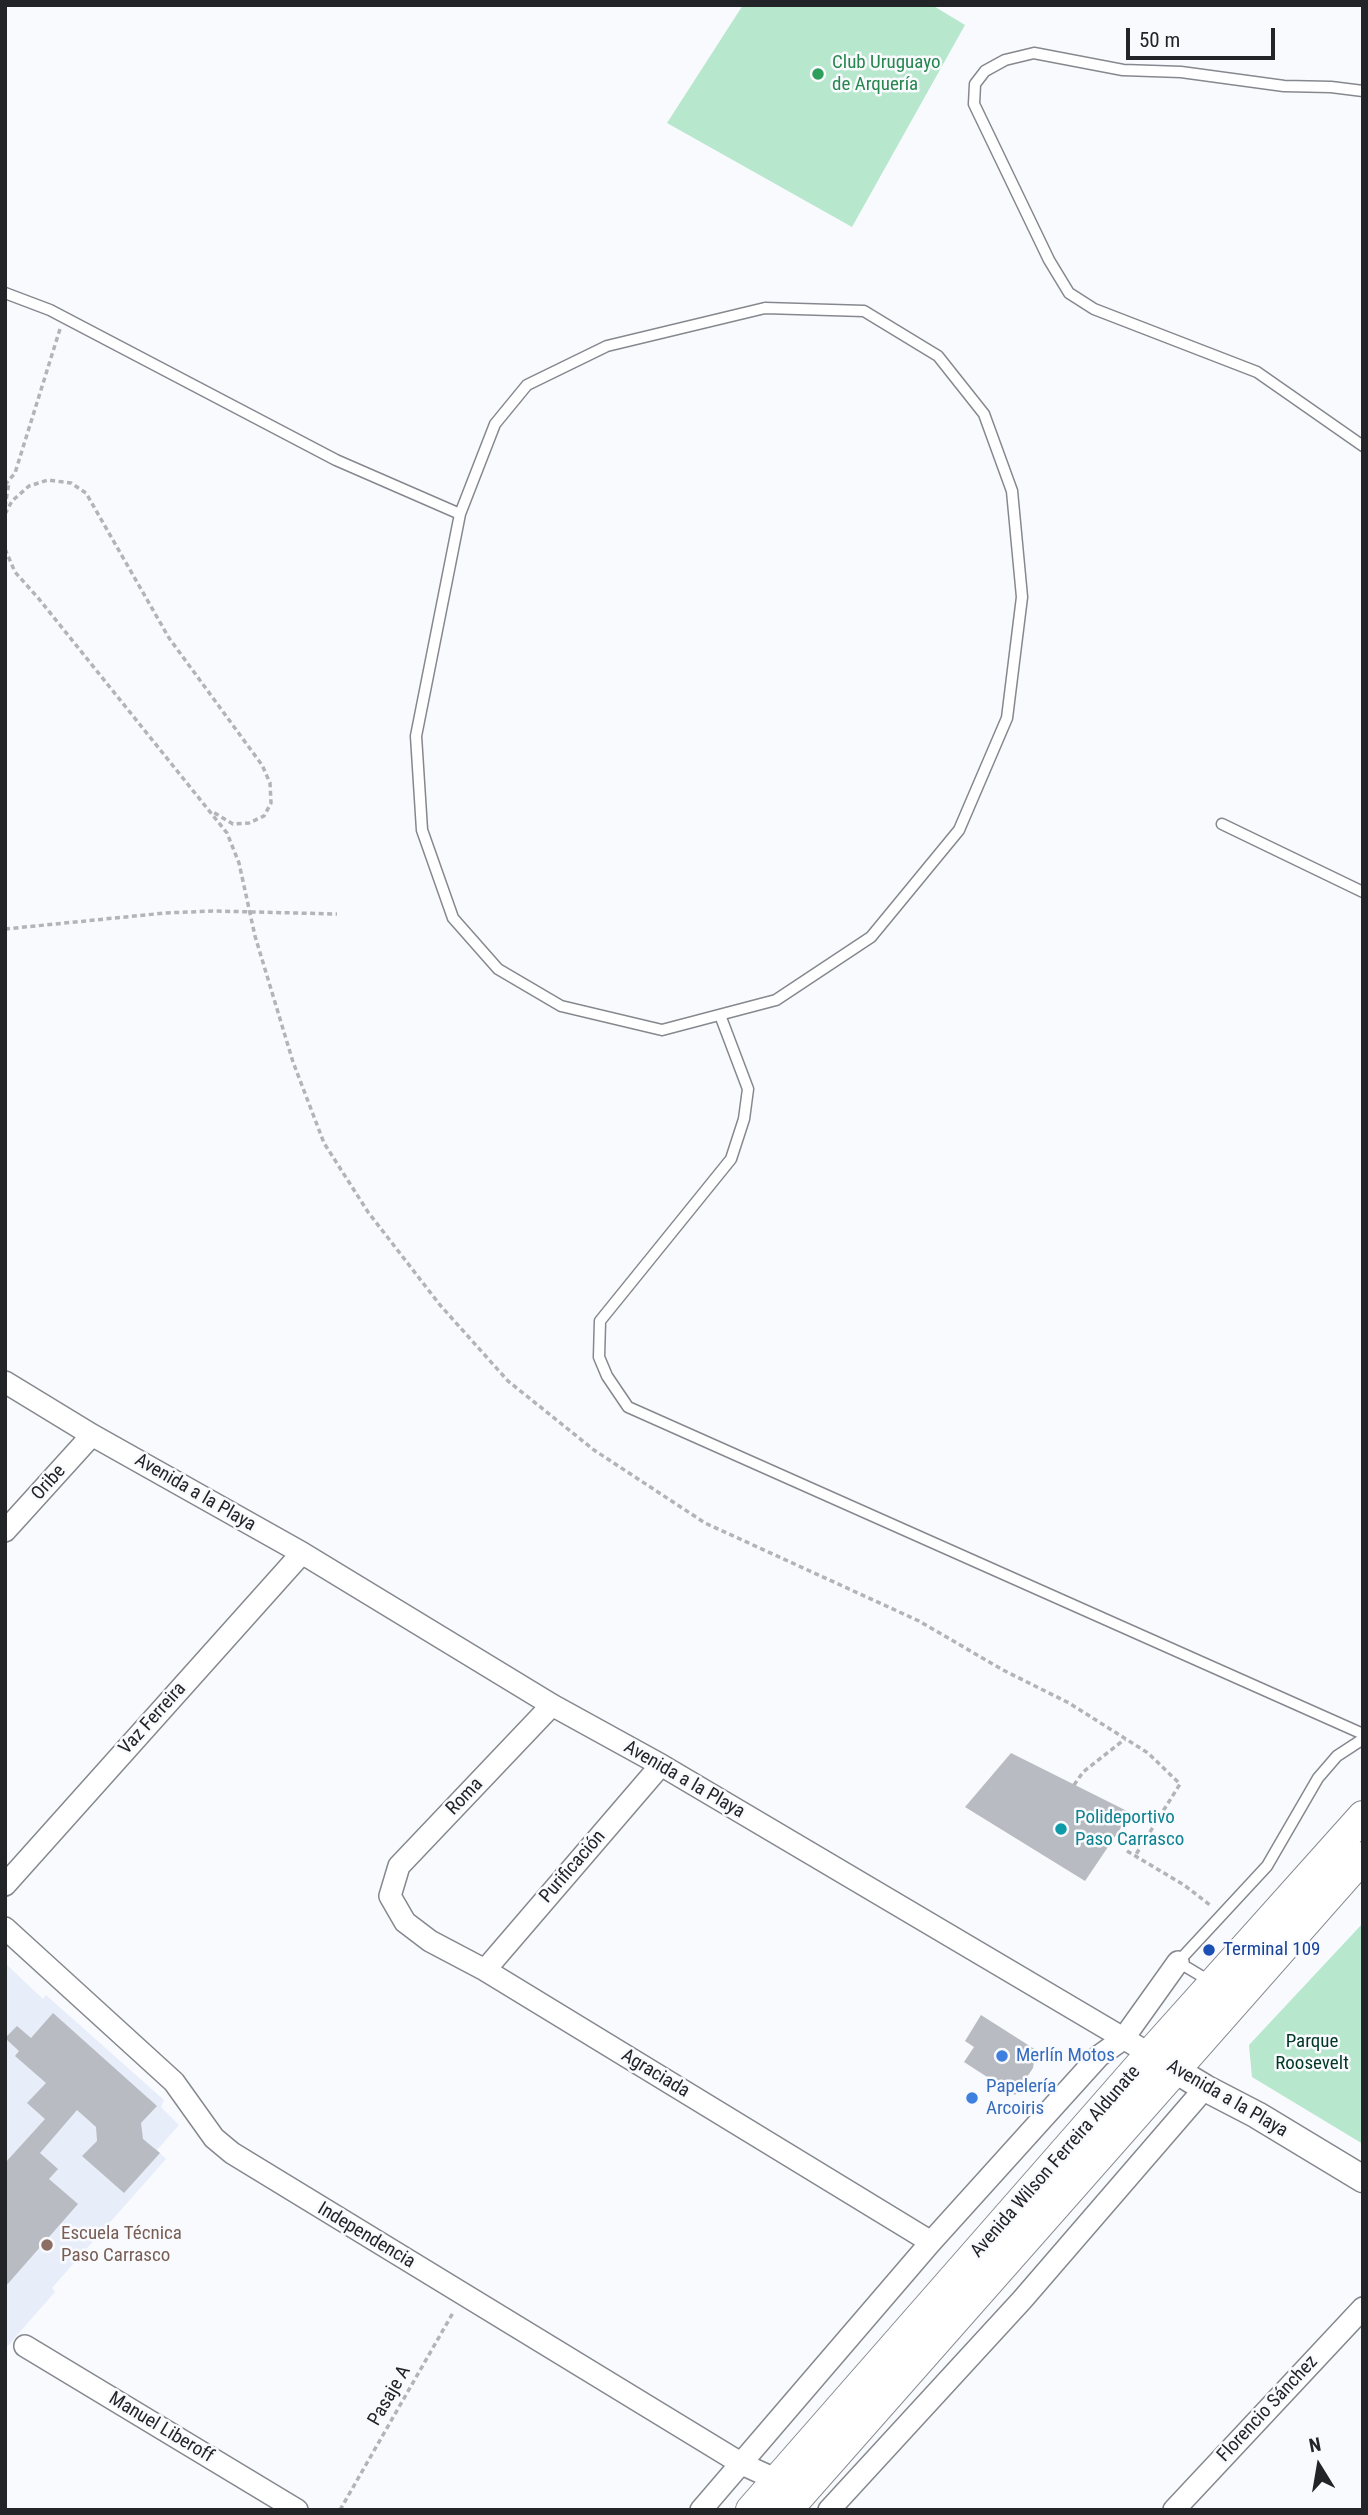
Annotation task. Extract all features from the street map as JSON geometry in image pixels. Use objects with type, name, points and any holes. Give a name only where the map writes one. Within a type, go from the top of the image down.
[{"type":"main road","name":"Avenida Wilson Ferreira Aldunate","points":[[1162,2062],[1214,1984],[1363,1816]]},
{"type":"main road","name":"Avenida Wilson Ferreira Aldunate","points":[[751,2510],[788,2494],[1162,2062],[1359,1867]]},
{"type":"street","name":"Avenida a la Playa","points":[[5,1382],[92,1435],[302,1553],[552,1705],[661,1765],[1363,2179]]},
{"type":"street","name":"Oribe","points":[[5,1531],[92,1435]]},
{"type":"street","name":"Vaz Ferreira","points":[[5,1885],[302,1553]]},
{"type":"street","name":"Roma","points":[[390,1896],[399,1866],[552,1705]]},
{"type":"street","name":"Purificación","points":[[485,1970],[661,1765]]},
{"type":"street","name":"Agraciada","points":[[390,1896],[405,1922],[430,1941],[485,1970],[931,2242]]},
{"type":"street","name":"Independencia","points":[[5,1928],[174,2082],[215,2138],[232,2153],[788,2494],[830,2509]]},
{"type":"street","name":"Avenida Wilson Ferreira Aldunate","points":[[701,2510],[931,2242],[1099,2056],[1123,2039],[1178,1962]]},
{"type":"street","points":[[830,2509],[1022,2300],[1205,2088]]},
{"type":"street","name":"Florencio Sánchez","points":[[1174,2510],[1363,2308]]},
{"type":"street","name":"Manuel Liberoff","points":[[25,2346],[297,2510]]},
{"type":"lane","points":[[1363,91],[1284,86],[1181,72],[1123,70],[1034,53],[1005,60],[985,71],[975,84],[974,104],[1049,260],[1069,293],[1094,309],[1257,372],[1363,446]]},
{"type":"lane","points":[[5,293],[64,317],[336,460],[460,514]]},
{"type":"lane","points":[[765,308],[864,311],[938,356],[984,414],[1012,491],[1023,597],[1007,718],[959,830],[871,937],[776,1000],[662,1030],[561,1006],[498,969],[453,918],[422,830],[416,736],[460,514],[495,424],[527,386],[607,346],[765,308]]},
{"type":"lane","points":[[1222,824],[1363,892]]},
{"type":"lane","points":[[720,1015],[748,1089],[744,1119],[731,1159],[600,1321],[599,1357],[607,1376],[628,1407],[1363,1734]]},
{"type":"lane","points":[[1214,1984],[1178,1962],[1267,1866],[1318,1777],[1337,1756],[1363,1740]]},
{"type":"path","points":[[5,485],[15,474],[64,317]]},
{"type":"path","points":[[5,507],[9,480]]},
{"type":"path","points":[[5,514],[12,500],[29,486],[48,480],[71,484],[86,493],[169,638],[262,765],[270,783],[271,803],[264,816],[248,823],[233,824],[208,809],[15,572],[5,549]]},
{"type":"path","points":[[5,929],[165,913],[213,911],[337,914]]},
{"type":"path","points":[[1074,1785],[1083,1772],[1125,1738],[1148,1753],[1180,1784],[1135,1856]]},
{"type":"path","points":[[1127,1851],[1184,1885],[1222,1915]]},
{"type":"path","name":"Pasaje A","points":[[340,2510],[464,2295]]},
{"type":"shaded area","points":[[5,1963],[43,1999],[46,1995],[164,2100],[161,2107],[179,2125],[157,2150],[166,2159],[52,2288],[55,2292],[5,2349]]},
{"type":"green space","name":"Club Uruguayo de Arquería","points":[[743,5],[932,5],[965,25],[852,227],[667,123]]},
{"type":"green space","name":"Parque Roosevelt","points":[[1363,1923],[1363,2144],[1252,2077],[1249,2045]]},
{"type":"building","name":"Polideportivo Paso Carrasco","points":[[1011,1753],[1131,1813],[1085,1881],[965,1807]]},
{"type":"building","points":[[53,2013],[157,2106],[141,2123],[143,2139],[160,2153],[124,2193],[82,2156],[97,2141],[96,2127],[77,2110],[40,2153],[58,2169],[49,2179],[78,2204],[5,2287],[5,2163],[45,2119],[27,2103],[46,2083],[15,2056],[19,2051],[5,2038],[17,2026],[31,2038]]},
{"type":"building","name":"Merlín Motos","points":[[981,2015],[1036,2050],[1033,2068],[1015,2095],[964,2062],[974,2047],[965,2041]]},
{"type":"place","name":"Club Uruguayo de Arquería","points":[[818,74]]},
{"type":"place","name":"Polideportivo Paso Carrasco","points":[[1061,1829]]},
{"type":"place","name":"Terminal 109","points":[[1209,1950]]},
{"type":"place","name":"Merlín Motos","points":[[1002,2056]]},
{"type":"place","name":"Papelería Arcoiris","points":[[972,2098]]},
{"type":"place","name":"Escuela Técnica Paso Carrasco","points":[[47,2245]]}]
